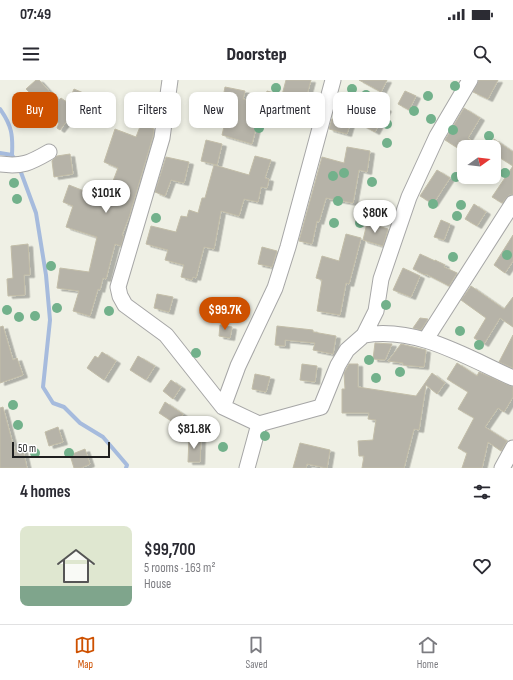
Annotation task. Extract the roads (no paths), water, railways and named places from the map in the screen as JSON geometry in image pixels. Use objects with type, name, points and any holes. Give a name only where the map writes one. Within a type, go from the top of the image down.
[{"type":"street","points":[[170,80],[162,138],[118,287],[120,296],[125,305],[166,335],[223,407],[259,424],[321,407],[338,365],[347,350],[364,335],[376,311],[383,273],[409,197],[437,136],[470,80]]},
{"type":"street","points":[[223,407],[238,366],[275,288],[288,247],[332,80]]},
{"type":"street","points":[[0,164],[20,166],[30,163],[49,152]]},
{"type":"street","points":[[426,339],[513,203]]},
{"type":"street","points":[[364,335],[378,333],[426,339],[513,378]]},
{"type":"street","points":[[247,468],[259,424]]},
{"type":"street","points":[[502,468],[513,448]]},
{"type":"waterway","points":[[0,109],[11,131],[12,155]]},
{"type":"waterway","points":[[0,153],[12,155],[16,161]]},
{"type":"waterway","points":[[19,167],[36,213],[46,275],[50,320],[43,387],[53,403],[64,407],[80,423],[103,437],[127,465],[126,468]]}]
